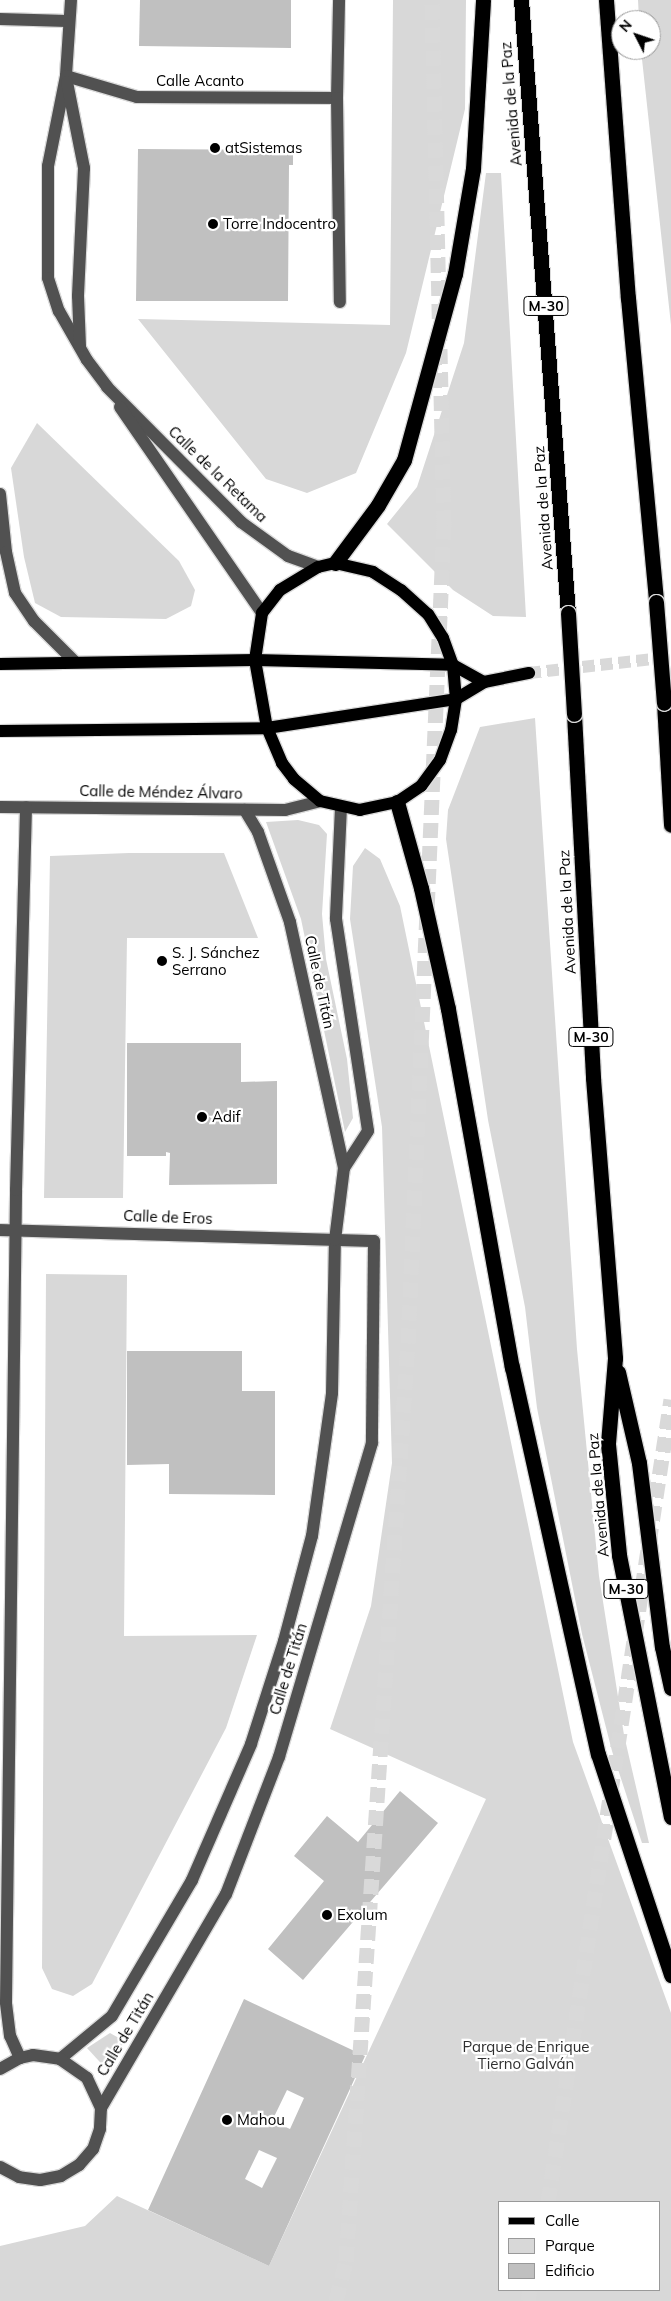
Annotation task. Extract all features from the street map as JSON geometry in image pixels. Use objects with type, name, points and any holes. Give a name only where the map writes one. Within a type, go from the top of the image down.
[{"type":"highway","points":[[335,563],[378,505],[404,460],[455,274],[473,170],[483,0]]},
{"type":"highway","name":"Avenida de la Paz","points":[[521,0],[568,613],[593,1078],[615,1358],[608,1444],[619,1555],[671,1817]]},
{"type":"highway","points":[[606,0],[628,298],[664,703],[671,825]]},
{"type":"highway","points":[[397,802],[422,888],[446,999],[512,1367],[598,1754],[671,1975]]},
{"type":"highway","points":[[615,1358],[639,1463],[662,1647],[671,1688]]},
{"type":"main road","points":[[335,563],[373,572],[401,590],[428,614],[443,638],[453,665],[456,699],[451,730],[440,760],[421,786],[397,802],[360,810],[320,801],[294,779],[282,763],[267,728],[255,660],[262,613],[280,590],[318,567],[335,563]]},
{"type":"main road","points":[[0,664],[74,661],[255,660],[453,665],[484,682]]},
{"type":"main road","points":[[0,731],[267,728],[456,699],[484,682],[530,673]]},
{"type":"street","name":"Calle de la Retama","points":[[62,0],[67,21]]},
{"type":"street","name":"Calle de la Retama","points":[[71,0],[67,21],[66,76],[48,166],[48,278],[59,311],[80,348],[188,511],[262,613]]},
{"type":"street","points":[[339,0],[337,98],[340,302]]},
{"type":"street","points":[[0,19],[67,21]]},
{"type":"street","name":"Calle de la Retama","points":[[66,76],[84,168],[78,296],[80,348]]},
{"type":"street","name":"Calle Acanto","points":[[66,76],[137,97],[337,98]]},
{"type":"street","name":"Calle de la Retama","points":[[107,387],[241,522],[288,556],[318,567]]},
{"type":"street","points":[[0,494],[6,552],[15,593],[34,621],[74,661]]},
{"type":"street","name":"Calle de Méndez Álvaro","points":[[0,807],[285,810],[320,801]]},
{"type":"street","points":[[20,2058],[10,2036],[6,2002],[6,1665],[26,807]]},
{"type":"street","name":"Calle de Titán","points":[[341,807],[336,919],[368,1131],[344,1168]]},
{"type":"street","name":"Calle de Titán","points":[[60,2058],[112,2016],[192,1880],[251,1744],[284,1641],[312,1536],[332,1393],[335,1240],[344,1168],[290,922],[258,832],[245,810]]},
{"type":"street","name":"Calle de Eros","points":[[0,1230],[335,1240]]},
{"type":"street","name":"Calle de Titán","points":[[101,2108],[226,1894],[279,1757],[372,1443],[374,1241],[335,1240]]},
{"type":"street","points":[[0,2069],[20,2058],[33,2055],[60,2058],[87,2078],[101,2108],[100,2129],[93,2149],[79,2165],[61,2176],[40,2180],[19,2177],[0,2167]]},
{"type":"green space","points":[[393,0],[466,0],[465,109],[406,353],[356,473],[307,493],[266,479],[138,319],[390,325]]},
{"type":"green space","points":[[638,0],[671,0],[671,325],[642,60],[661,60],[661,10],[638,10]]},
{"type":"green space","points":[[486,173],[501,173],[526,617],[493,616],[453,590],[387,524],[417,487],[464,343]]},
{"type":"green space","points":[[37,423],[179,561],[195,590],[191,606],[166,619],[61,617],[35,603],[24,557],[11,468]]},
{"type":"green space","points":[[535,718],[577,1349],[599,1576],[624,1735],[649,1843],[642,1843],[612,1751],[582,1634],[537,1408],[525,1307],[488,1120],[446,839],[448,810],[480,727]]},
{"type":"green space","points":[[298,820],[319,825],[327,834],[322,914],[326,959],[347,1059],[353,1118],[345,1132],[301,919],[266,822]]},
{"type":"green space","name":"Parque de Enrique Tierno Galván","points":[[365,848],[380,859],[400,906],[573,1742],[671,2013],[671,2301],[0,2301],[0,2246],[85,2226],[117,2196],[269,2266],[486,1799],[330,1729],[371,1606],[392,1463],[382,1127],[350,919],[353,866]]},
{"type":"green space","points":[[129,853],[224,853],[258,938],[127,938],[123,1198],[44,1198],[50,856]]},
{"type":"green space","points":[[46,1274],[127,1275],[124,1636],[257,1635],[226,1728],[92,1984],[73,1996],[52,1989],[42,1968]]},
{"type":"green space","points":[[110,2033],[124,2041],[110,2073],[87,2048]]},
{"type":"building","points":[[140,0],[291,0],[291,48],[139,46]]},
{"type":"building","name":"Torre Indocentro","points":[[284,147],[293,147],[293,165],[289,165],[288,301],[136,301],[138,149],[285,150]]},
{"type":"building","name":"Adif","points":[[127,1043],[241,1043],[241,1082],[277,1081],[277,1184],[169,1185],[170,1153],[166,1152],[166,1156],[127,1156]]},
{"type":"building","points":[[127,1351],[242,1351],[242,1391],[275,1391],[275,1495],[169,1494],[169,1464],[127,1465]]},
{"type":"building","name":"Exolum","points":[[400,1791],[438,1823],[303,1980],[268,1949],[324,1881],[294,1856],[327,1816],[358,1842]]},
{"type":"building","points":[[244,1999],[365,2056],[269,2266],[148,2210]],"holes":[[[287,2090],[304,2098],[290,2129],[272,2121]],[[259,2150],[277,2158],[262,2188],[245,2179]]]},
{"type":"tunnel","points":[[336,2301],[346,2261],[408,1343],[444,525],[432,0]]},
{"type":"tunnel","points":[[529,673],[671,657]]},
{"type":"tunnel","points":[[548,2201],[671,1399]]},
{"type":"tunnel","points":[[528,2301],[530,2291]]},
{"type":"place","name":"atSistemas","points":[[215,148]]},
{"type":"place","name":"Torre Indocentro","points":[[213,224]]},
{"type":"place","name":"S. J. Sánchez Serrano","points":[[162,961]]},
{"type":"place","name":"Adif","points":[[202,1117]]},
{"type":"place","name":"Exolum","points":[[327,1915]]},
{"type":"place","name":"Mahou","points":[[227,2120]]}]
